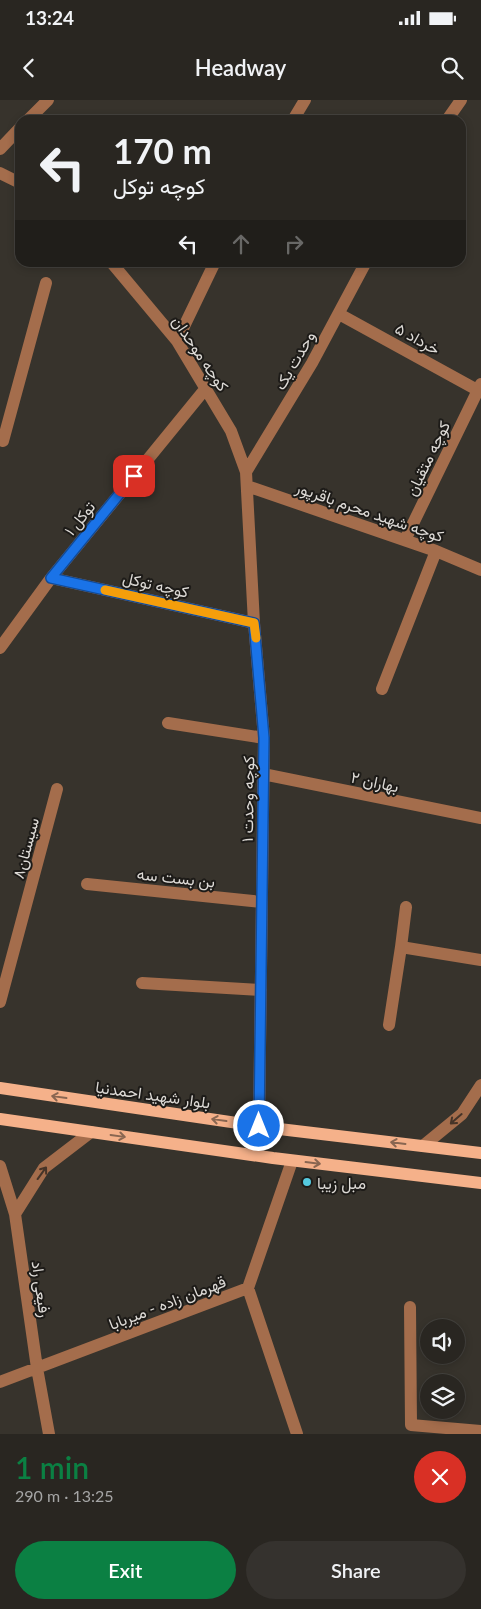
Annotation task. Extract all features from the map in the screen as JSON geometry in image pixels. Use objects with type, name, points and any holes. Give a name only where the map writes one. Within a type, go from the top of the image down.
[{"type":"main road","name":"بلوار شهید احمدنیا","points":[[0,1088],[259,1126],[481,1153]]},
{"type":"main road","points":[[0,1119],[292,1160],[481,1183]]},
{"type":"street","points":[[33,115],[48,100]]},
{"type":"street","points":[[296,115],[304,100]]},
{"type":"street","points":[[450,115],[461,100]]},
{"type":"street","points":[[0,149],[15,133]]},
{"type":"street","points":[[0,173],[15,180]]},
{"type":"street","name":"کوچه موحدان","points":[[116,267],[177,341],[231,431],[246,472]]},
{"type":"street","points":[[177,341],[213,267]]},
{"type":"street","name":"وحدت یک","points":[[246,472],[312,363],[363,267]]},
{"type":"street","points":[[2,440],[46,282]]},
{"type":"street","name":"خرداد ۵","points":[[339,314],[480,388]]},
{"type":"street","name":"توکل ۱","points":[[0,648],[51,578],[206,388]]},
{"type":"street","name":"کوچه متقیان","points":[[405,540],[480,388]]},
{"type":"street","name":"کوچه وحدت ۱","points":[[246,472],[254,623],[264,738],[259,1126]]},
{"type":"street","name":"کوچه شهید محرم باقرپور","points":[[247,486],[436,551],[481,570]]},
{"type":"street","points":[[382,689],[436,551]]},
{"type":"street","name":"کوچه توکل","points":[[51,578],[254,623]]},
{"type":"street","points":[[168,723],[264,738]]},
{"type":"street","name":"بهاران ۲","points":[[263,774],[481,818]]},
{"type":"street","name":"سیستان۸","points":[[0,1002],[57,789]]},
{"type":"street","name":"بن بست سه","points":[[87,884],[262,902]]},
{"type":"street","points":[[389,1025],[402,947],[406,906]]},
{"type":"street","points":[[402,947],[481,960]]},
{"type":"street","points":[[142,983],[261,990]]},
{"type":"street","points":[[423,1146],[462,1114],[481,1085]]},
{"type":"street","points":[[15,1214],[44,1168],[92,1132]]},
{"type":"street","name":"قهرمان زاده - میربابا","points":[[0,1382],[248,1288],[292,1160]]},
{"type":"street","name":"رفیعی راد","points":[[0,1166],[15,1214],[37,1368],[49,1434]]},
{"type":"street","points":[[248,1288],[297,1434]]},
{"type":"street","points":[[410,1307],[411,1424],[481,1431]]},
{"type":"slow traffic","points":[[105,590],[254,623],[256,638]]},
{"type":"place","name":"مبل زیبا","points":[[307,1182]]},
{"type":"route","points":[[134,476],[51,578],[254,623],[264,738],[259,1126]]}]
